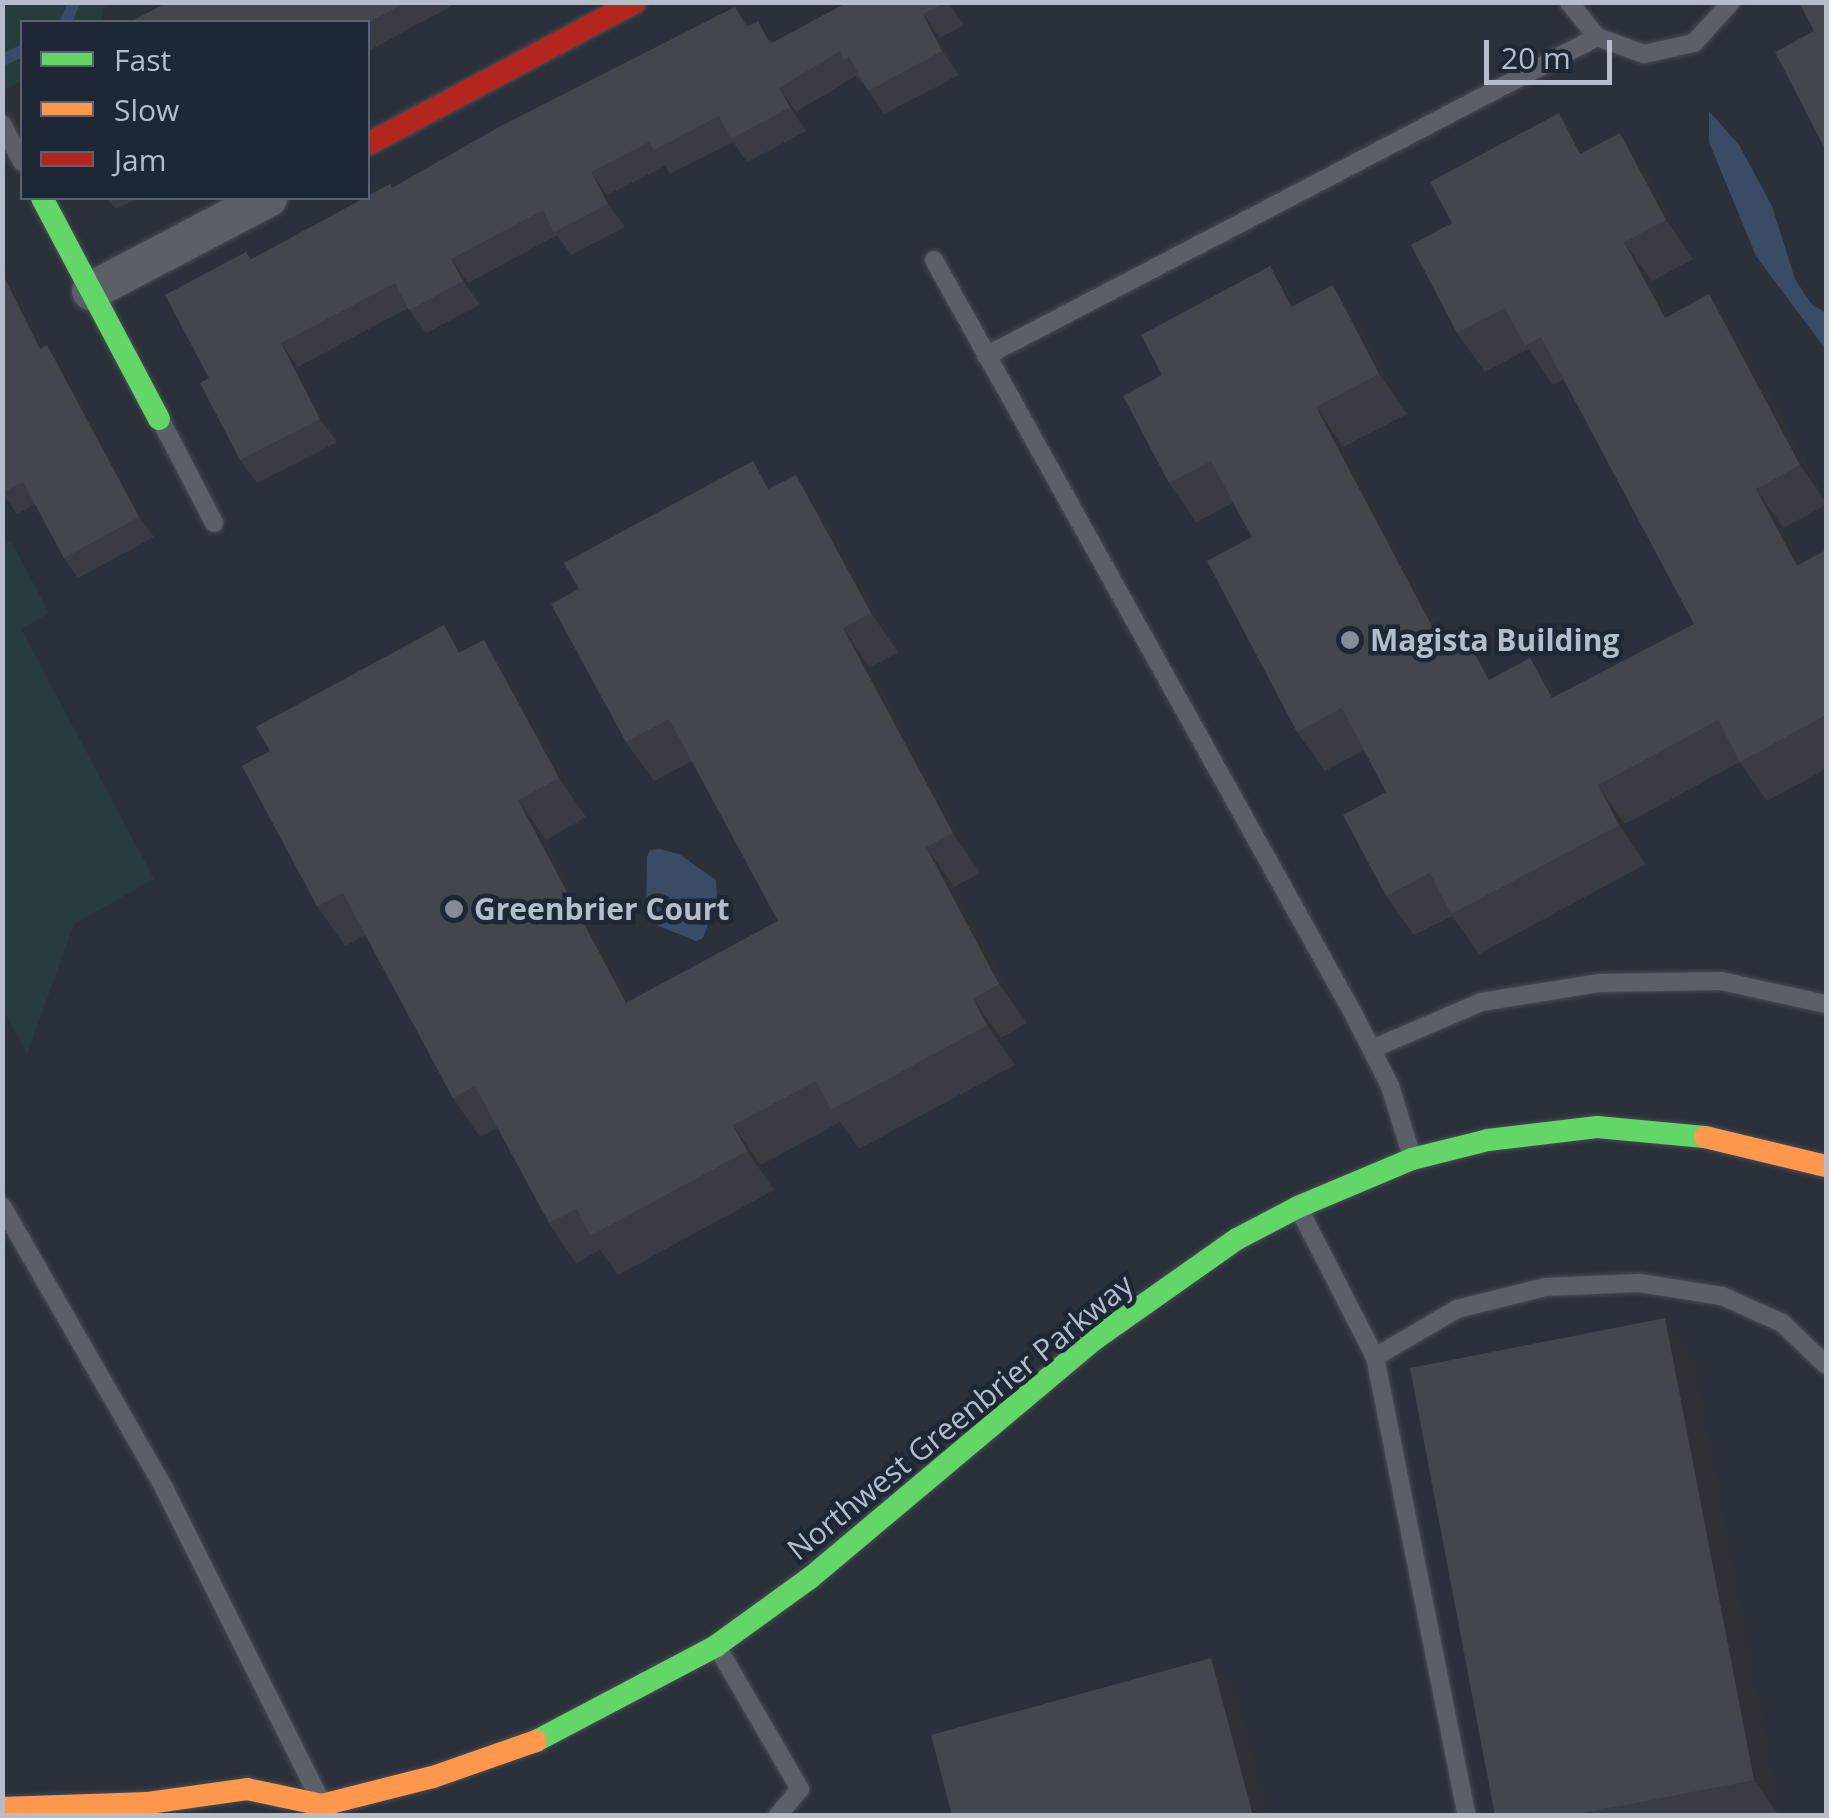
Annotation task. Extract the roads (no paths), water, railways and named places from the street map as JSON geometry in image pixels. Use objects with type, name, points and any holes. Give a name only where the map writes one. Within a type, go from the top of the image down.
[{"type":"street","points":[[370,143],[635,2]]},
{"type":"street","points":[[43,200],[159,419]]},
{"type":"street","points":[[91,291],[264,200]]},
{"type":"street","name":"Northwest Greenbrier Parkway","points":[[2,1808],[148,1802],[247,1789],[318,1810],[518,1750],[716,1646],[810,1578],[1095,1339],[1237,1239],[1298,1207],[1412,1159],[1488,1140],[1598,1128],[1721,1138],[1826,1166]]},
{"type":"lane","points":[[1568,2],[1597,37],[1644,54],[1694,44],[1732,2]]},
{"type":"lane","points":[[986,356],[1597,37]]},
{"type":"lane","points":[[2,124],[20,158]]},
{"type":"lane","points":[[934,260],[1372,1049],[1390,1086],[1412,1159]]},
{"type":"lane","points":[[159,419],[214,522]]},
{"type":"lane","points":[[1372,1049],[1482,1002],[1600,983],[1721,980],[1826,1004]]},
{"type":"lane","points":[[2,1206],[165,1490],[318,1810]]},
{"type":"lane","points":[[1298,1207],[1376,1357],[1467,1816]]},
{"type":"lane","points":[[1376,1357],[1457,1309],[1545,1287],[1640,1283],[1722,1296],[1782,1323],[1824,1356]]},
{"type":"lane","points":[[716,1646],[800,1789],[778,1816]]},
{"type":"water","points":[[1709,111],[1739,145],[1772,206],[1795,279],[1812,305],[1826,312],[1826,350],[1756,256],[1709,142]]},
{"type":"water","points":[[650,850],[679,854],[716,880],[717,899],[703,938],[696,941],[656,925],[646,913],[647,857]]},
{"type":"waterway","points":[[67,20],[74,2]]},
{"type":"waterway","points":[[4,59],[20,52]]},
{"type":"place","name":"Magista Building","points":[[1350,640]]},
{"type":"place","name":"Greenbrier Court","points":[[454,909]]}]
